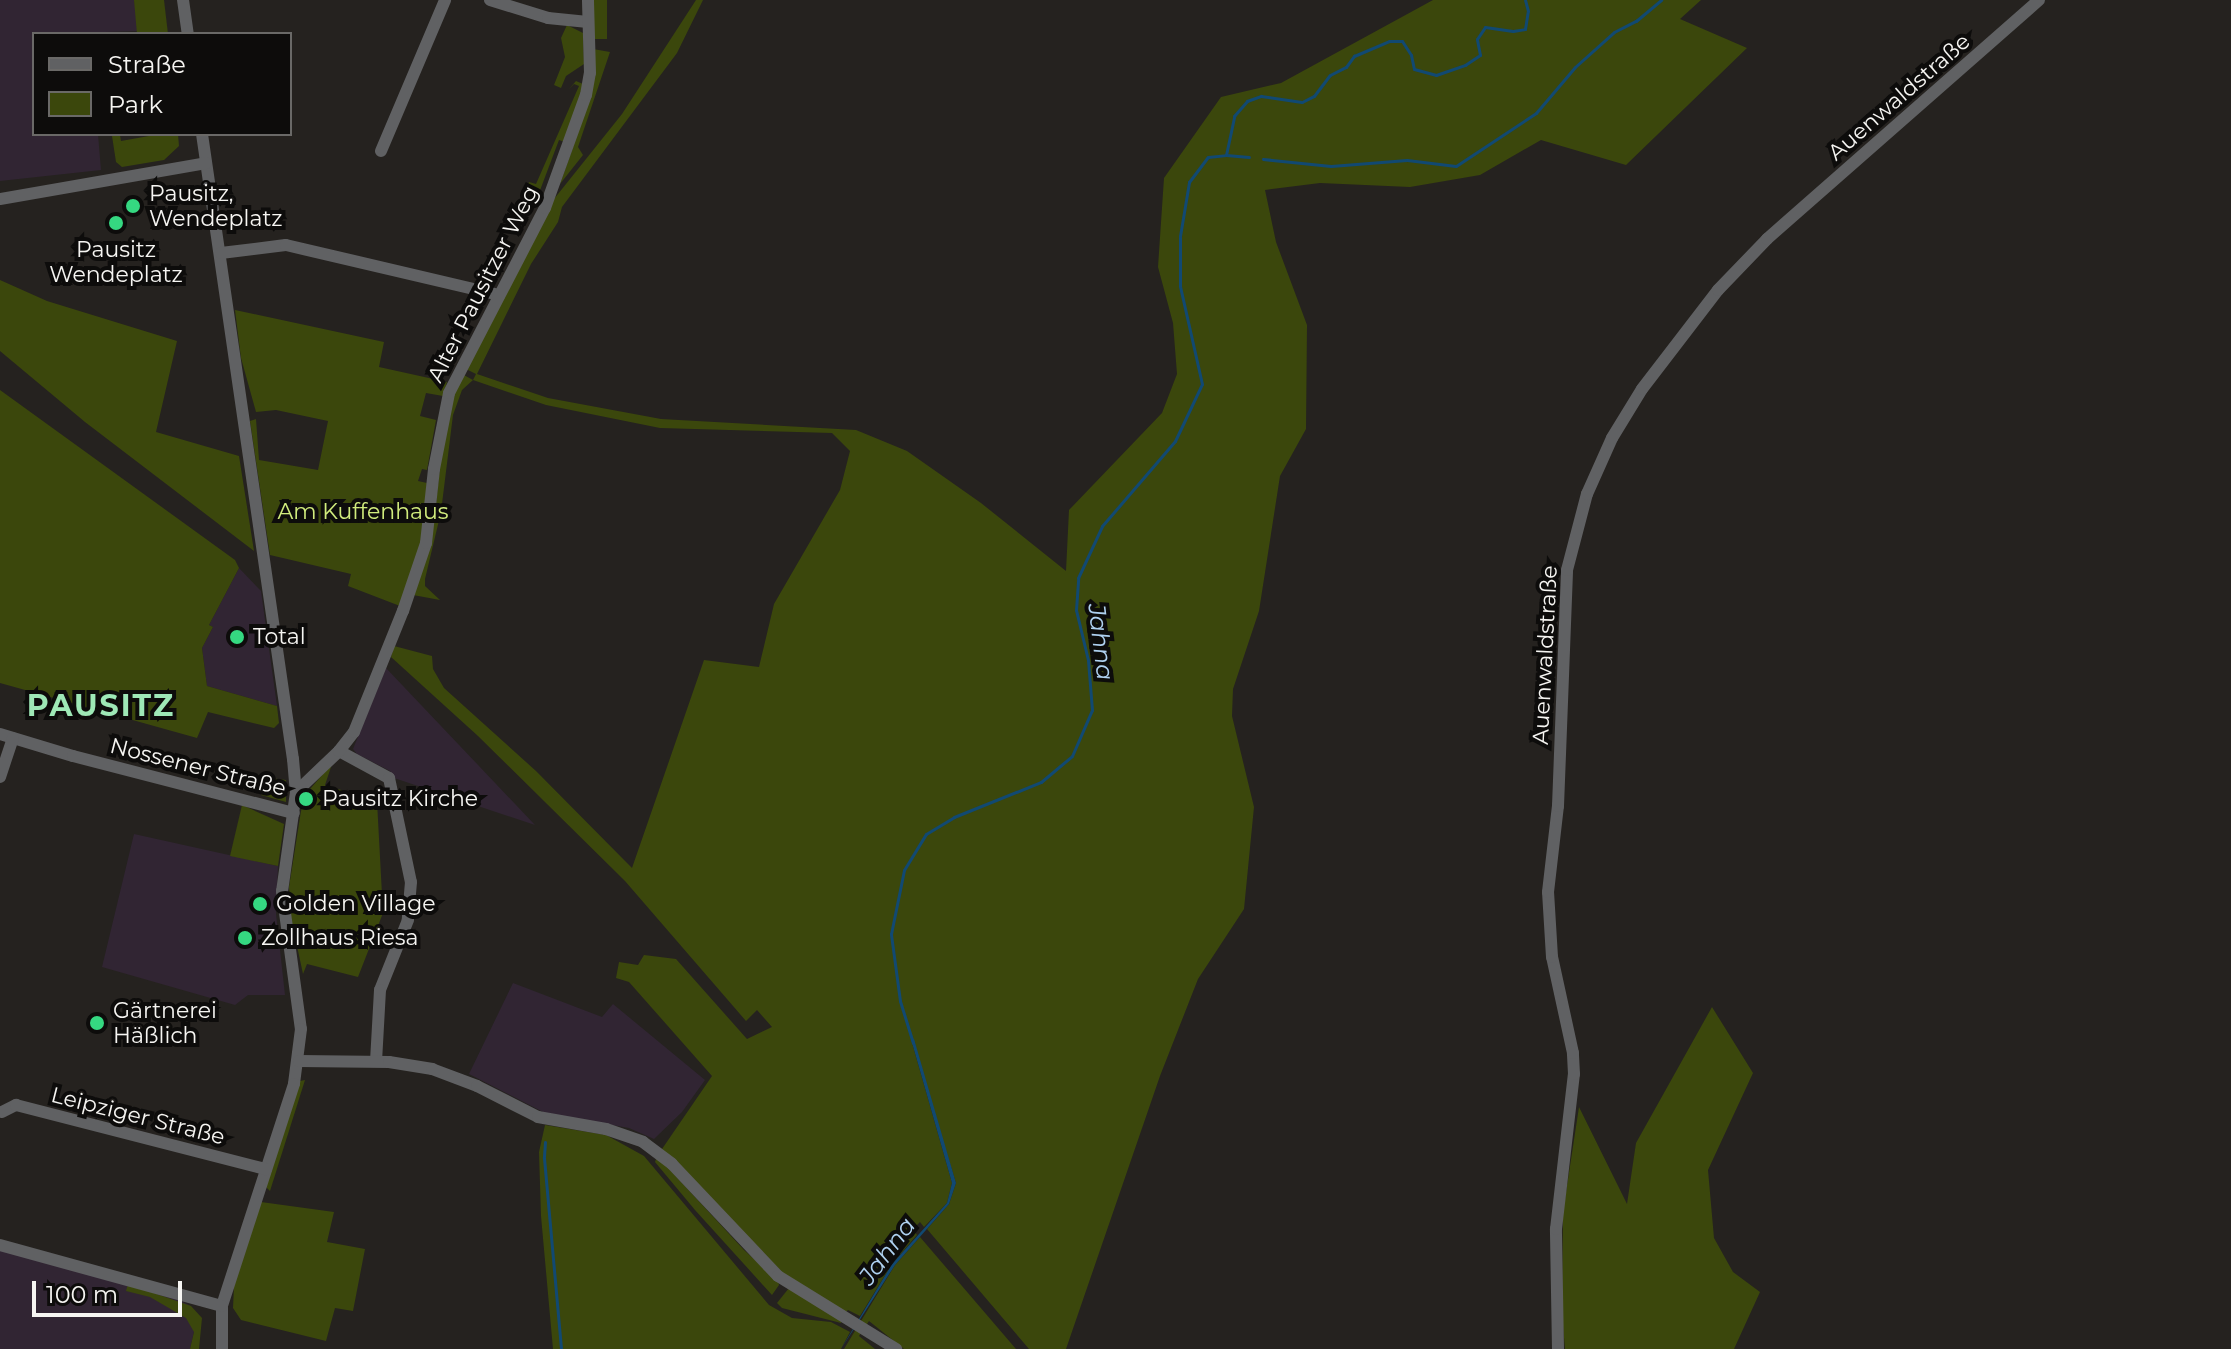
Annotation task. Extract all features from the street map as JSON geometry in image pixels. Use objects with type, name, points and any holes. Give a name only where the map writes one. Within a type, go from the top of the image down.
[{"type":"street","points":[[183,0],[188,32]]},
{"type":"street","points":[[381,151],[445,0]]},
{"type":"street","points":[[490,0],[534,15],[588,22]]},
{"type":"street","points":[[534,15],[535,0]]},
{"type":"street","name":"Alter Pausitzer Weg","points":[[296,792],[339,751],[354,732],[420,565],[430,520],[441,422],[449,393],[539,222],[570,144],[589,80],[588,0]]},
{"type":"street","name":"Auenwaldstraße","points":[[1558,1349],[1556,1229],[1574,1074],[1573,1053],[1552,957],[1548,892],[1558,806],[1567,570],[1587,494],[1612,438],[1642,389],[1718,290],[1767,239],[2039,0]]},
{"type":"street","points":[[202,136],[296,792],[282,891],[298,991],[299,1061],[222,1306],[222,1349]]},
{"type":"street","points":[[0,199],[206,163]]},
{"type":"street","points":[[221,253],[286,245],[499,295]]},
{"type":"street","points":[[0,777],[6,736]]},
{"type":"street","name":"Nossener Straße","points":[[6,736],[294,813]]},
{"type":"street","points":[[339,751],[389,778],[405,841],[411,909],[380,990],[376,1061]]},
{"type":"street","points":[[299,1061],[376,1061],[432,1069],[477,1086],[538,1117],[606,1129],[654,1148],[769,1268],[896,1349]]},
{"type":"street","name":"Leipziger Straße","points":[[2,1112],[16,1105],[266,1169]]},
{"type":"street","points":[[0,1245],[222,1306]]},
{"type":"shaded area","points":[[0,0],[134,0],[140,31],[32,32],[32,136],[98,136],[101,170],[0,181]]},
{"type":"shaded area","name":"Total","points":[[239,568],[261,591],[277,706],[207,686],[202,648],[213,627],[209,625]]},
{"type":"shaded area","points":[[386,668],[535,825],[394,778],[390,771],[357,754],[353,749]]},
{"type":"shaded area","points":[[134,834],[278,866],[276,914],[285,995],[248,995],[235,1005],[102,967]]},
{"type":"shaded area","points":[[513,983],[602,1017],[613,1004],[705,1080],[682,1112],[654,1139],[629,1128],[545,1113],[469,1074]]},
{"type":"shaded area","points":[[0,1250],[175,1298],[191,1306],[194,1332],[190,1349],[0,1349]]},
{"type":"green space","points":[[134,0],[164,0],[168,32],[137,32]]},
{"type":"green space","points":[[593,0],[607,0],[607,39],[593,39]]},
{"type":"green space","points":[[696,0],[703,0],[677,53],[562,207],[558,222],[531,264],[477,374],[548,398],[661,419],[856,430],[907,451],[981,503],[1066,571],[1069,510],[1162,413],[1177,374],[1173,323],[1158,267],[1164,178],[1221,97],[1281,83],[1433,0],[1701,0],[1680,19],[1747,48],[1626,165],[1541,140],[1480,175],[1410,187],[1320,183],[1265,190],[1276,242],[1307,325],[1306,429],[1280,476],[1259,611],[1233,689],[1232,716],[1254,807],[1244,909],[1198,979],[1160,1076],[1066,1349],[1029,1349],[927,1229],[949,1204],[956,1183],[911,1039],[952,1183],[947,1203],[924,1227],[920,1222],[913,1229],[917,1235],[892,1264],[860,1316],[848,1310],[846,1312],[783,1273],[662,1149],[712,1076],[629,982],[616,978],[619,962],[638,965],[644,955],[676,959],[747,1039],[772,1027],[757,1010],[746,1021],[625,881],[478,736],[391,657],[394,646],[432,656],[433,669],[444,688],[536,771],[632,868],[704,660],[759,667],[774,604],[840,490],[850,451],[832,433],[660,428],[546,405],[473,380],[476,374],[464,368],[554,199],[622,114]]},
{"type":"green space","points":[[567,25],[583,33],[584,64],[566,76],[561,88],[554,85],[565,57],[561,38]]},
{"type":"green space","points":[[593,49],[610,52],[578,147],[583,155],[560,184],[573,147]]},
{"type":"green space","points":[[576,81],[583,84],[565,142],[559,140],[539,193],[546,197],[530,199],[526,191],[529,182],[536,184],[579,86],[574,84],[569,89]]},
{"type":"green space","points":[[112,136],[120,136],[121,141],[149,136],[178,136],[179,146],[164,160],[122,167],[116,162]]},
{"type":"green space","points":[[0,280],[47,301],[177,341],[156,432],[239,456],[254,551],[85,422],[0,351]]},
{"type":"green space","name":"Am Kuffenhaus","points":[[235,310],[384,342],[379,367],[447,382],[443,396],[426,393],[420,416],[436,420],[427,470],[422,469],[418,481],[427,483],[422,540],[400,606],[348,586],[351,574],[270,555],[250,421],[256,419],[259,460],[318,470],[328,421],[276,410],[256,412],[241,358]]},
{"type":"green space","points":[[462,374],[473,380],[462,390],[453,415],[441,512],[425,579],[425,586],[440,600],[413,595],[435,513],[445,421]]},
{"type":"green space","points":[[0,390],[235,560],[239,568],[209,625],[213,627],[202,648],[207,686],[277,706],[279,723],[274,728],[208,712],[197,738],[0,683]]},
{"type":"green space","points":[[332,764],[325,785],[377,801],[383,913],[358,977],[307,964],[303,974],[291,918],[289,887],[301,811],[306,797],[309,798],[313,791],[310,789]]},
{"type":"green space","points":[[270,778],[286,780],[286,802],[261,795]]},
{"type":"green space","points":[[242,805],[284,824],[278,866],[230,856]]},
{"type":"green space","points":[[1712,1007],[1753,1073],[1708,1170],[1714,1238],[1733,1272],[1760,1292],[1734,1349],[1565,1349],[1562,1314],[1563,1212],[1579,1107],[1627,1204],[1636,1143]]},
{"type":"green space","points":[[305,1080],[270,1191],[266,1187],[300,1081]]},
{"type":"green space","points":[[545,1125],[606,1135],[644,1156],[769,1305],[792,1318],[831,1322],[850,1332],[841,1349],[553,1349],[541,1216],[539,1152]]},
{"type":"green space","points":[[657,1156],[744,1250],[778,1281],[779,1285],[772,1295],[655,1162]]},
{"type":"green space","points":[[261,1202],[334,1212],[327,1242],[365,1249],[353,1311],[335,1308],[326,1341],[241,1320],[233,1308],[234,1286]]},
{"type":"green space","points":[[920,1237],[1016,1349],[904,1349],[869,1321],[859,1336],[875,1349],[844,1349],[895,1265]]},
{"type":"green space","points":[[128,1284],[191,1306],[202,1318],[199,1349],[190,1349],[194,1332],[186,1318],[150,1297],[126,1291]]},
{"type":"green space","points":[[789,1288],[842,1320],[841,1323],[782,1308],[777,1303]]},
{"type":"water","points":[[911,1039],[914,1039],[956,1183],[949,1204],[895,1265],[841,1349],[892,1264],[947,1203],[952,1183]]},
{"type":"waterway","name":"Jahna","points":[[913,1043],[900,1001],[891,934],[904,870],[926,834],[954,817],[1041,782],[1072,756],[1092,710],[1088,660],[1076,610],[1078,578],[1102,526],[1175,441],[1202,384],[1180,286],[1180,236],[1189,182],[1208,157],[1226,155],[1234,116],[1247,101],[1261,96],[1302,102],[1314,96],[1330,75],[1346,67],[1354,56],[1389,41],[1402,41],[1411,55],[1414,69],[1436,75],[1465,65],[1480,55],[1477,39],[1485,27],[1513,31],[1525,29],[1528,11],[1525,0]]},
{"type":"waterway","points":[[1263,159],[1331,166],[1407,160],[1456,166],[1536,113],[1575,67],[1614,32],[1636,21],[1661,0]]},
{"type":"waterway","points":[[1226,155],[1249,157]]},
{"type":"waterway","points":[[545,1142],[561,1349]]},
{"type":"place","name":"Pausitz, Wendeplatz","points":[[133,206]]},
{"type":"place","name":"Pausitz Wendeplatz","points":[[116,223]]},
{"type":"place","name":"Total","points":[[237,637]]},
{"type":"place","name":"Pausitz Kirche","points":[[306,799]]},
{"type":"place","name":"Golden Village","points":[[260,904]]},
{"type":"place","name":"Zollhaus Riesa","points":[[245,938]]},
{"type":"place","name":"Gärtnerei Häßlich","points":[[97,1023]]},
{"type":"district","name":"PAUSITZ","points":[[101,706]]}]
